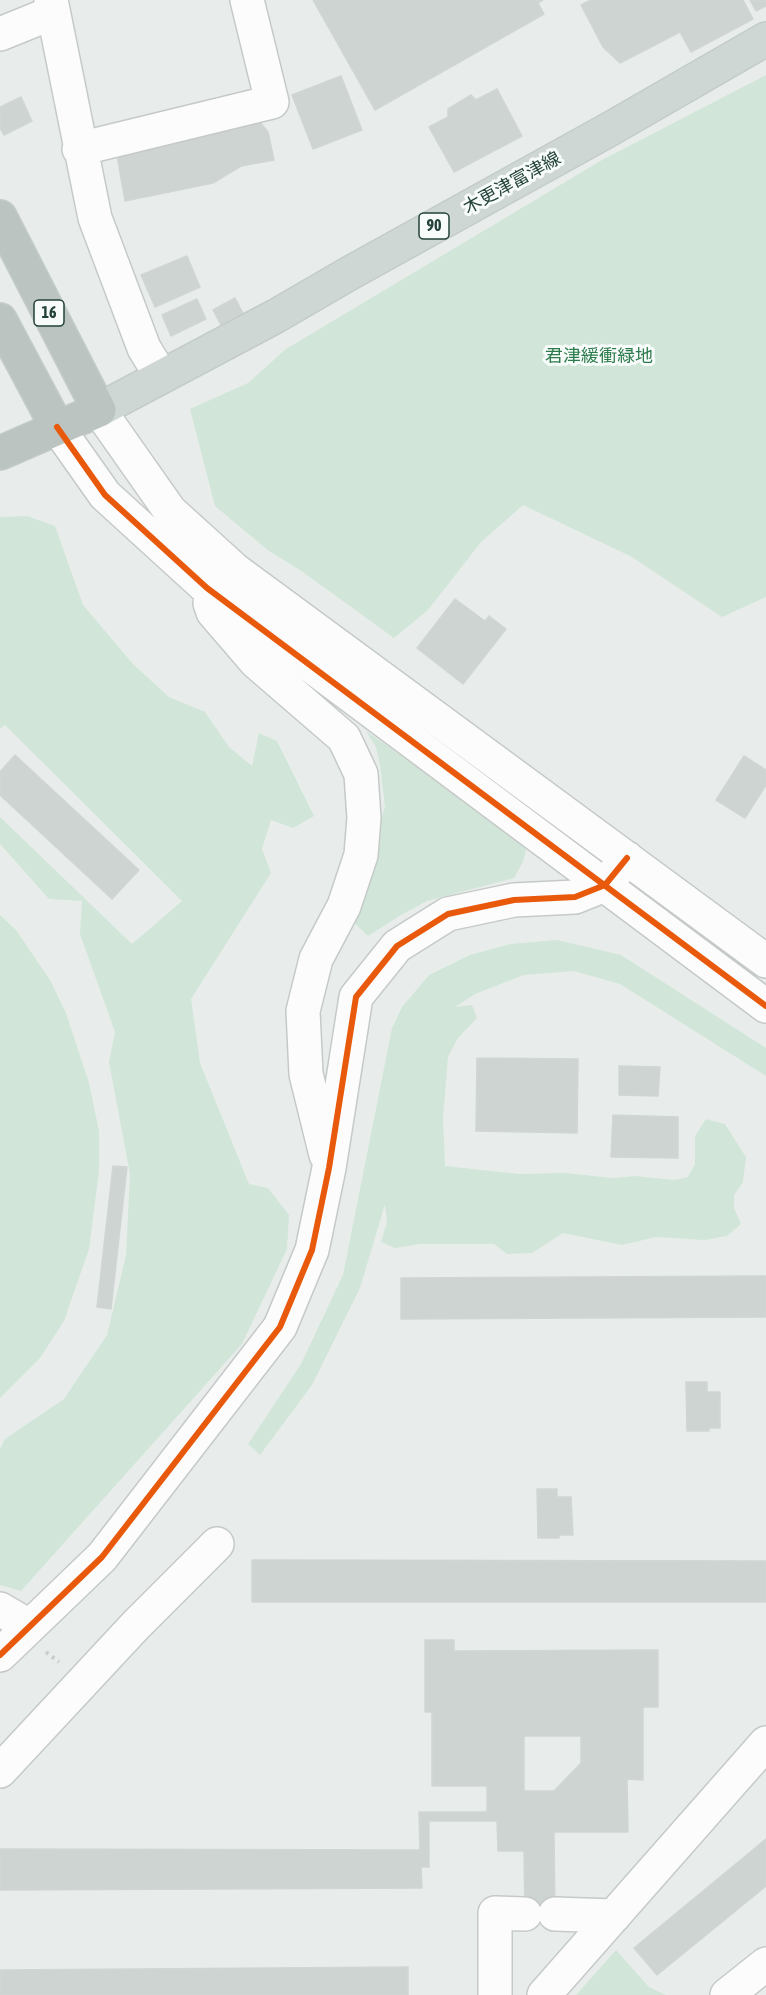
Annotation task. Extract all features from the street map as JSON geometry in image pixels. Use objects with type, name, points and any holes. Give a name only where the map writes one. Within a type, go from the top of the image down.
[{"type":"highway","name":"16","points":[[0,217],[99,410]]},
{"type":"highway","points":[[0,320],[57,427]]},
{"type":"highway","points":[[0,453],[99,410]]},
{"type":"main road","name":"木更津富津線","points":[[99,410],[276,316],[766,39]]},
{"type":"street","points":[[79,149],[272,102],[247,0]]},
{"type":"street","points":[[0,34],[51,7],[95,218],[144,348],[161,376]]},
{"type":"street","points":[[99,410],[170,511],[235,570],[766,961]]},
{"type":"street","points":[[57,427],[105,495],[207,588],[766,1006]]},
{"type":"street","points":[[207,588],[213,612],[256,662],[344,738],[361,774],[364,818],[362,855],[344,906],[316,959],[303,1011],[306,1074],[329,1168]]},
{"type":"street","points":[[0,1655],[102,1557],[280,1327],[312,1250],[329,1168],[356,997],[397,946],[448,914],[514,900],[575,897],[605,885],[627,858]]},
{"type":"street","points":[[0,1771],[136,1624],[217,1544]]},
{"type":"street","points":[[0,1609],[29,1626]]},
{"type":"street","points":[[544,1995],[764,1753]]},
{"type":"street","points":[[495,1995],[495,1913],[614,1916]]},
{"type":"street","points":[[727,1995],[766,1964]]},
{"type":"green space","name":"君津緩衝緑地","points":[[766,75],[766,597],[722,617],[632,557],[523,505],[481,542],[428,610],[394,638],[300,570],[269,551],[215,506],[190,409],[248,383],[286,349],[602,160]]},
{"type":"green space","points":[[27,516],[55,526],[83,605],[133,664],[169,697],[205,712],[229,747],[252,766],[259,733],[277,741],[314,816],[293,828],[271,820],[262,849],[271,873],[191,999],[200,1063],[249,1184],[268,1188],[289,1215],[287,1249],[242,1344],[21,1591],[0,1585],[0,1449],[5,1439],[64,1399],[107,1335],[126,1255],[130,1174],[109,1062],[115,1032],[80,934],[82,901],[49,899],[0,844],[0,817],[132,944],[182,901],[5,725],[0,729],[0,517]]},
{"type":"green space","points":[[366,731],[524,842],[526,850],[523,862],[514,878],[427,901],[368,936],[350,919],[385,807],[376,747]]},
{"type":"green space","points":[[0,915],[16,930],[50,980],[66,1013],[89,1083],[99,1131],[99,1171],[89,1249],[64,1321],[40,1358],[0,1398]]},
{"type":"green space","points":[[557,940],[621,955],[766,1048],[766,1076],[620,984],[574,971],[524,975],[475,994],[455,1007],[472,1005],[477,1018],[458,1038],[448,1057],[443,1118],[445,1166],[519,1174],[565,1173],[612,1178],[635,1176],[675,1180],[688,1177],[695,1164],[695,1136],[706,1119],[725,1124],[746,1157],[743,1182],[734,1195],[734,1208],[741,1224],[727,1236],[705,1240],[656,1237],[622,1245],[563,1233],[532,1253],[507,1254],[494,1244],[420,1244],[395,1248],[381,1242],[387,1222],[385,1204],[360,1288],[312,1385],[260,1455],[248,1444],[301,1364],[343,1275],[392,1028],[402,1007],[429,975],[470,955],[510,944]]},
{"type":"green space","points":[[616,1950],[649,1987],[666,1995],[576,1995]]},
{"type":"building","points":[[313,0],[543,0],[538,3],[544,14],[375,110]]},
{"type":"building","points":[[591,0],[743,0],[753,19],[691,52],[680,32],[620,63],[603,47],[581,5]]},
{"type":"building","points":[[750,0],[766,0],[766,6],[756,11]]},
{"type":"building","points":[[341,76],[362,130],[313,149],[292,95]]},
{"type":"building","points":[[497,89],[522,136],[454,172],[429,127],[448,117],[448,109],[471,95],[476,100]]},
{"type":"building","points":[[21,97],[32,121],[4,135],[0,128],[0,107]]},
{"type":"building","points":[[254,115],[268,132],[274,160],[241,166],[213,183],[125,201],[115,144]]},
{"type":"building","points":[[187,256],[200,287],[155,307],[141,275]]},
{"type":"building","points":[[235,298],[244,315],[222,327],[213,310]]},
{"type":"building","points":[[197,299],[206,319],[171,336],[162,315]]},
{"type":"building","points":[[455,599],[485,621],[489,616],[506,629],[463,684],[417,648]]},
{"type":"building","points":[[15,755],[139,870],[112,899],[0,795],[0,772]]},
{"type":"building","points":[[744,756],[766,770],[766,785],[745,818],[716,800]]},
{"type":"building","points":[[477,1058],[578,1059],[577,1133],[476,1131]]},
{"type":"building","points":[[619,1066],[660,1067],[658,1096],[619,1095]]},
{"type":"building","points":[[613,1115],[678,1117],[678,1158],[611,1157]]},
{"type":"building","points":[[113,1166],[127,1167],[111,1309],[97,1307]]},
{"type":"building","points":[[766,1276],[766,1317],[401,1319],[401,1278]]},
{"type":"building","points":[[686,1382],[707,1382],[707,1392],[720,1392],[720,1428],[709,1428],[709,1431],[687,1431]]},
{"type":"building","points":[[537,1489],[557,1489],[557,1497],[571,1497],[573,1535],[538,1538]]},
{"type":"building","points":[[252,1560],[766,1561],[766,1602],[252,1602]]},
{"type":"building","points":[[425,1640],[454,1640],[454,1651],[658,1650],[658,1707],[643,1707],[643,1780],[627,1779],[628,1832],[554,1832],[555,1922],[525,1922],[524,1851],[498,1851],[497,1821],[429,1821],[429,1850],[420,1850],[419,1812],[487,1812],[487,1786],[432,1786],[432,1712],[425,1712]],"holes":[[[524,1736],[581,1736],[581,1763],[554,1791],[524,1791]]]},
{"type":"building","points":[[766,1839],[766,1886],[657,1975],[634,1948]]},
{"type":"building","points":[[0,1849],[429,1850],[429,1867],[421,1867],[422,1888],[0,1890]]},
{"type":"building","points":[[408,1967],[408,1995],[0,1995],[0,1970]]},
{"type":"cycle path","points":[[57,427],[105,495],[207,588],[766,1006]]},
{"type":"cycle path","points":[[0,1655],[102,1557],[280,1327],[312,1250],[329,1168],[356,997],[397,946],[448,914],[514,900],[575,897],[605,885],[627,858]]}]
